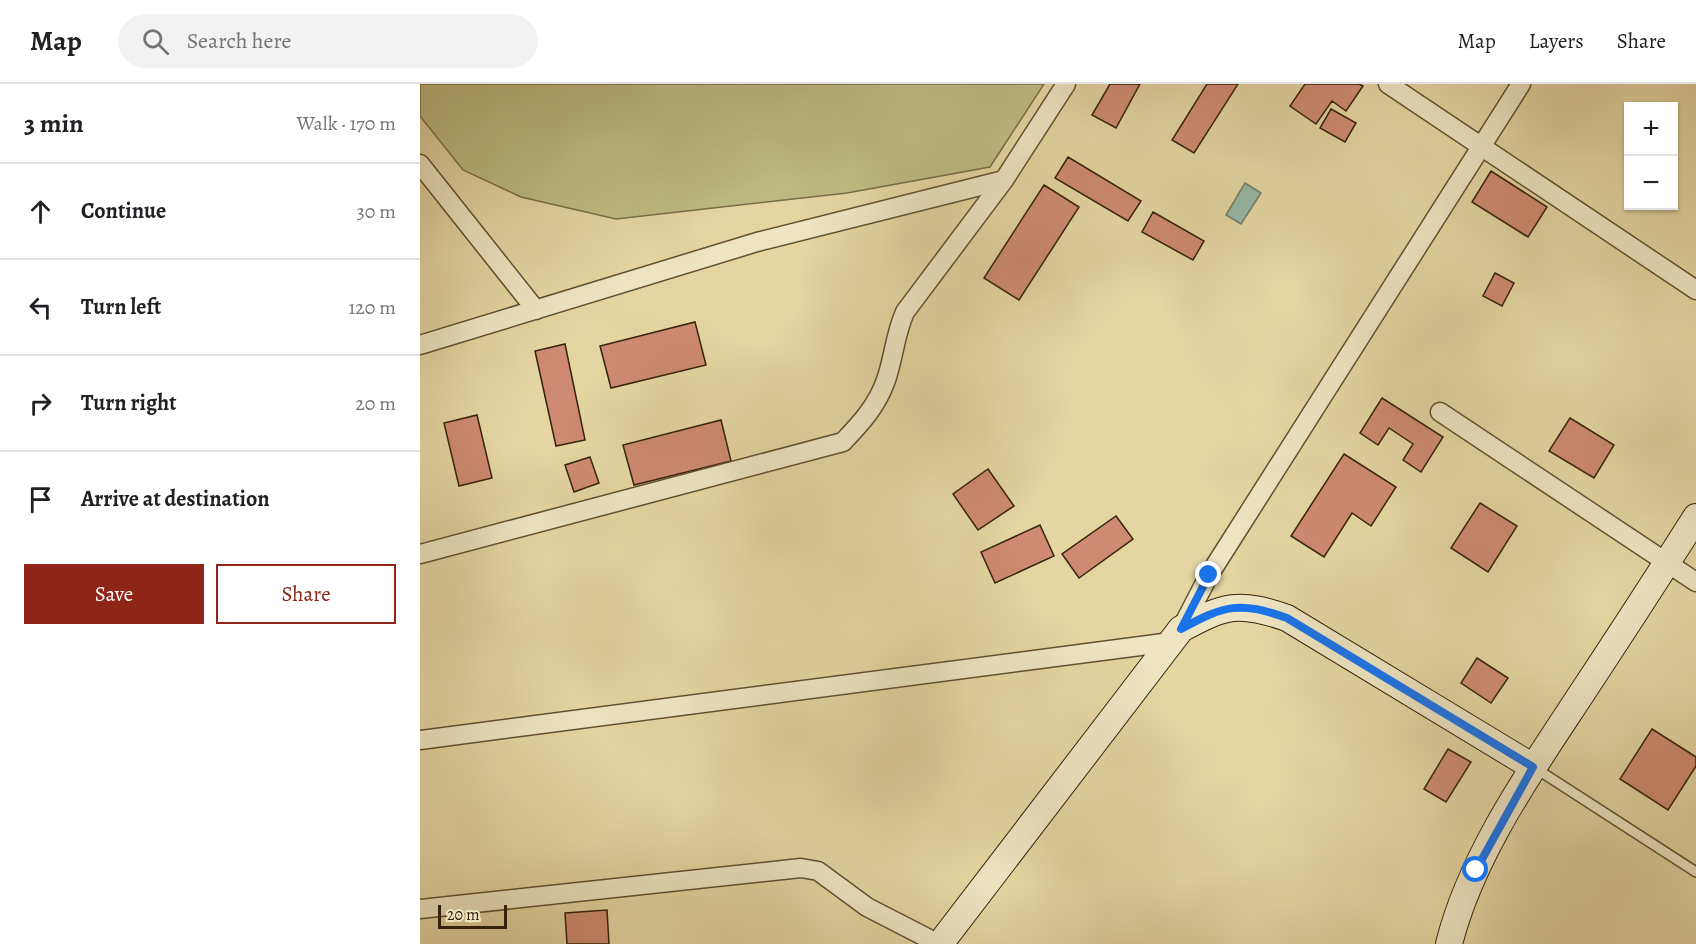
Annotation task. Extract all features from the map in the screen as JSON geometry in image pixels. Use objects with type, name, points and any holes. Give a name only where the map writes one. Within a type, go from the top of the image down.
[{"type":"main road","points":[[1449,944],[1456,917],[1476,870],[1533,767],[1696,517]]},
{"type":"main road","points":[[939,944],[1176,635],[1209,614],[1234,607],[1258,608],[1287,618],[1533,767]]},
{"type":"street","points":[[420,554],[843,442],[862,423],[878,399],[892,358],[897,331],[905,312],[1004,180],[1066,84]]},
{"type":"street","points":[[1388,84],[1696,290]]},
{"type":"street","points":[[420,740],[1176,635],[1209,575],[1480,145],[1521,84]]},
{"type":"street","points":[[420,164],[536,310]]},
{"type":"street","points":[[420,345],[757,242],[1004,180]]},
{"type":"street","points":[[1440,412],[1696,582]]},
{"type":"street","points":[[420,909],[801,868],[818,871],[867,907],[939,944]]},
{"type":"lane","points":[[1533,767],[1696,872]]},
{"type":"shaded area","points":[[420,84],[1044,84],[990,167],[847,193],[616,219],[521,197],[463,170],[420,116]]},
{"type":"shaded area","points":[[1245,183],[1261,193],[1241,224],[1226,215]]},
{"type":"building","points":[[1110,84],[1140,84],[1116,128],[1092,115]]},
{"type":"building","points":[[1207,84],[1238,84],[1194,153],[1172,140]]},
{"type":"building","points":[[1305,84],[1359,84],[1363,86],[1346,111],[1332,101],[1316,124],[1290,106]]},
{"type":"building","points":[[1331,109],[1356,123],[1345,142],[1320,128]]},
{"type":"building","points":[[1068,157],[1141,201],[1128,221],[1055,178]]},
{"type":"building","points":[[1491,171],[1547,207],[1528,237],[1472,202]]},
{"type":"building","points":[[1044,185],[1079,207],[1019,300],[984,278]]},
{"type":"building","points":[[1153,212],[1204,241],[1193,260],[1142,232]]},
{"type":"building","points":[[1495,273],[1514,283],[1502,306],[1483,296]]},
{"type":"building","points":[[695,322],[706,365],[611,388],[600,346]]},
{"type":"building","points":[[565,344],[585,440],[556,446],[535,351]]},
{"type":"building","points":[[1382,398],[1443,437],[1421,472],[1403,460],[1413,444],[1389,428],[1378,445],[1360,433]]},
{"type":"building","points":[[477,415],[492,478],[459,486],[444,423]]},
{"type":"building","points":[[1570,418],[1614,445],[1594,478],[1549,451]]},
{"type":"building","points":[[721,420],[731,461],[634,485],[623,445]]},
{"type":"building","points":[[1344,454],[1396,487],[1371,526],[1352,513],[1324,557],[1291,536]]},
{"type":"building","points":[[590,457],[599,483],[574,492],[565,465]]},
{"type":"building","points":[[988,469],[1014,506],[978,530],[953,494]]},
{"type":"building","points":[[1480,503],[1517,526],[1488,572],[1451,548]]},
{"type":"building","points":[[1116,516],[1133,539],[1079,578],[1062,554]]},
{"type":"building","points":[[1040,525],[1054,556],[995,583],[981,552]]},
{"type":"building","points":[[1477,658],[1508,678],[1491,703],[1461,683]]},
{"type":"building","points":[[1652,729],[1696,757],[1696,766],[1668,810],[1620,779]]},
{"type":"building","points":[[1448,749],[1471,762],[1446,802],[1424,789]]},
{"type":"building","points":[[607,910],[609,944],[567,944],[565,913]]},
{"type":"route","points":[[1209,575],[1181,629],[1209,614],[1234,607],[1258,608],[1287,618],[1533,767],[1476,870]]}]
